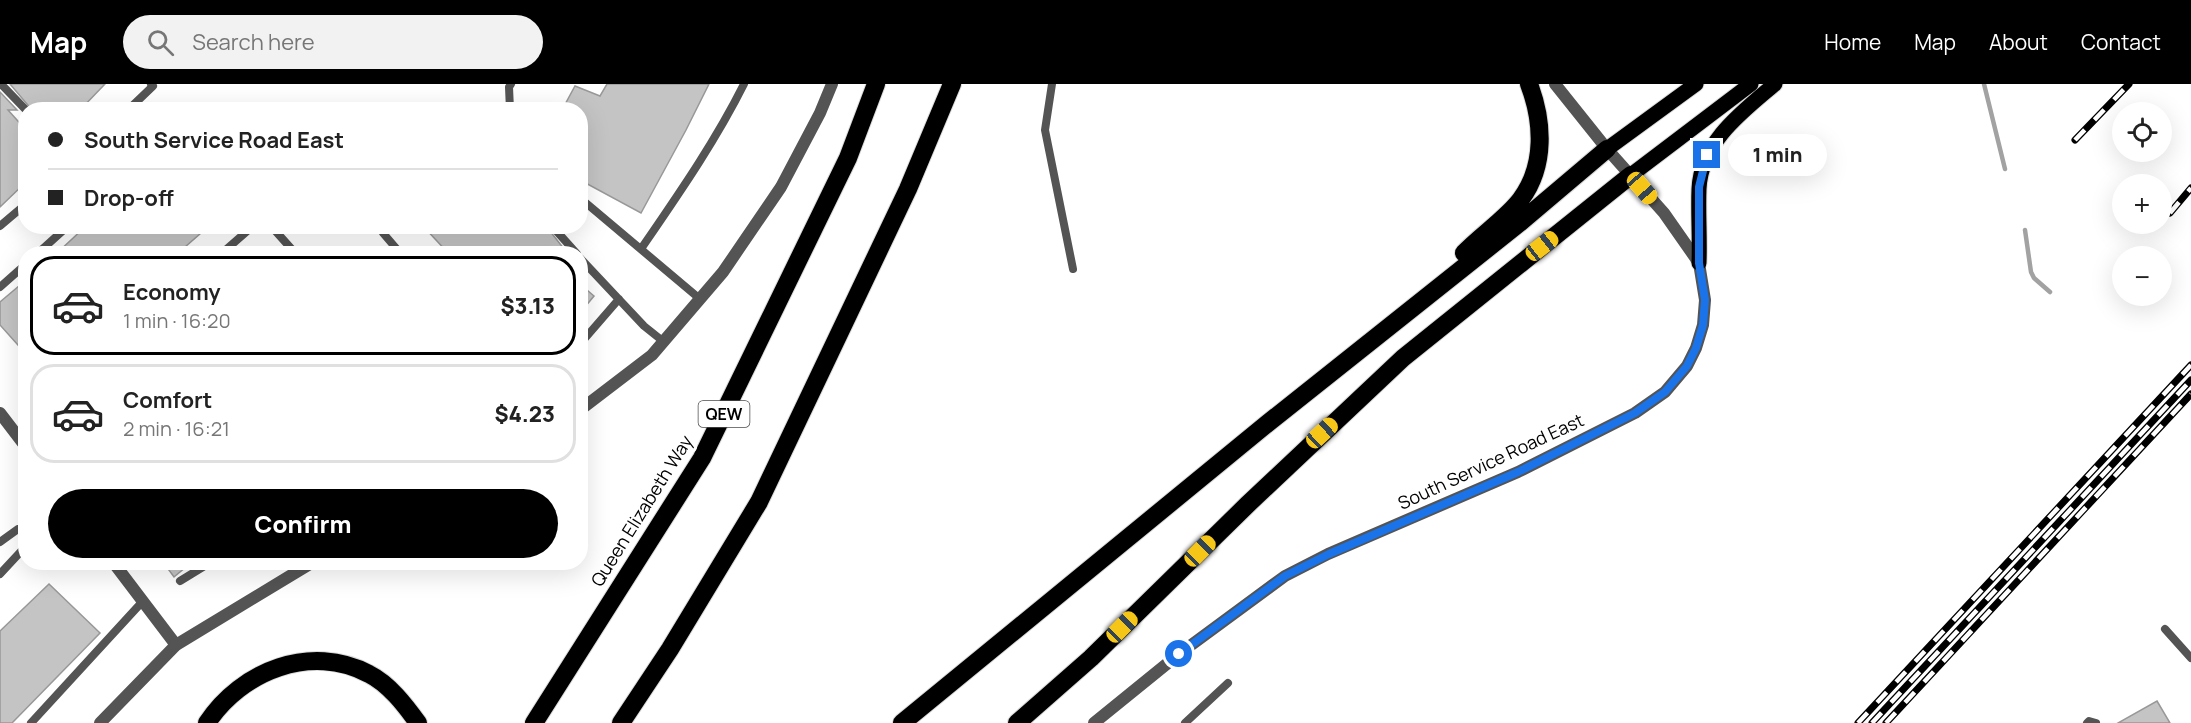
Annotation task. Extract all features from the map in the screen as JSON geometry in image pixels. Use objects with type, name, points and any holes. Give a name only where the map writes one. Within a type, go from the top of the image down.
[{"type":"highway","name":"Queen Elizabeth Way","points":[[534,723],[702,458],[848,158],[876,84]]},
{"type":"highway","points":[[621,723],[670,649],[759,502],[909,189],[952,84]]},
{"type":"highway","points":[[1442,283],[1465,252],[1521,199],[1534,175],[1541,141],[1537,106],[1529,84]]},
{"type":"highway","points":[[902,723],[1442,283],[1522,221],[1607,149]]},
{"type":"highway","points":[[1017,723],[1091,658],[1247,505],[1403,358],[1631,175]]},
{"type":"highway","points":[[207,723],[227,698],[254,677],[286,665],[320,662],[354,668],[370,674],[390,688],[418,723]]},
{"type":"main road","points":[[1607,149],[1696,84]]},
{"type":"main road","points":[[1631,175],[1752,84]]},
{"type":"main road","points":[[1699,263],[1699,187],[1707,155],[1737,116],[1775,84]]},
{"type":"street","points":[[588,404],[652,355],[723,272],[781,187],[820,113],[832,84]]},
{"type":"street","name":"South Service Road East","points":[[1094,723],[1179,654],[1285,576],[1329,554],[1518,472],[1635,413],[1665,392],[1687,366],[1696,348],[1703,325],[1705,300],[1699,263],[1664,213],[1607,149],[1555,84]]},
{"type":"street","points":[[0,413],[18,428]]},
{"type":"street","points":[[119,570],[176,645]]},
{"type":"street","points":[[100,723],[176,645],[300,570]]},
{"type":"lane","points":[[2,84],[19,102]]},
{"type":"lane","points":[[136,102],[153,86],[151,84]]},
{"type":"lane","points":[[510,102],[511,84]]},
{"type":"lane","points":[[641,249],[692,176],[727,118],[744,84]]},
{"type":"lane","points":[[1052,84],[1045,130],[1073,269]]},
{"type":"lane","points":[[588,205],[700,299]]},
{"type":"lane","points":[[0,226],[18,211]]},
{"type":"lane","points":[[47,246],[59,234]]},
{"type":"lane","points":[[230,246],[244,234]]},
{"type":"lane","points":[[278,234],[289,246]]},
{"type":"lane","points":[[383,234],[394,246]]},
{"type":"lane","points":[[559,234],[570,246]]},
{"type":"lane","points":[[588,266],[644,326],[664,342]]},
{"type":"lane","points":[[0,286],[18,271]]},
{"type":"lane","points":[[588,335],[619,299]]},
{"type":"lane","points":[[0,542],[18,529]]},
{"type":"lane","points":[[0,574],[18,555]]},
{"type":"lane","points":[[180,581],[197,570]]},
{"type":"lane","points":[[31,723],[142,601]]},
{"type":"lane","points":[[2164,629],[2191,658]]},
{"type":"lane","points":[[1185,723],[1228,683]]},
{"type":"lane","points":[[2087,723],[2089,721],[2096,723]]},
{"type":"building","points":[[10,84],[105,84],[88,102],[25,102]]},
{"type":"building","points":[[607,84],[709,84],[641,213],[588,184],[588,102],[566,102],[575,86],[600,96]]},
{"type":"building","points":[[0,92],[17,110],[8,110],[18,121],[18,190],[0,207]]},
{"type":"building","points":[[77,234],[200,234],[186,246],[65,246]]},
{"type":"building","points":[[430,234],[552,234],[562,246],[442,246]]},
{"type":"building","points":[[18,287],[18,345],[0,325],[0,302]]},
{"type":"building","points":[[588,291],[594,296],[588,303]]},
{"type":"building","points":[[169,570],[182,570],[174,577]]},
{"type":"building","points":[[49,584],[100,633],[12,723],[0,723],[0,631]]},
{"type":"building","points":[[2157,701],[2170,723],[2118,723]]},
{"type":"waterway","points":[[1984,84],[2005,169]]},
{"type":"waterway","points":[[2025,230],[2031,272],[2034,278],[2050,292]]},
{"type":"railway","points":[[2075,140],[2129,84]]},
{"type":"railway","points":[[2172,211],[2191,188]]},
{"type":"railway","points":[[1858,723],[2191,365]]},
{"type":"railway","points":[[1872,723],[2191,380]]},
{"type":"railway","points":[[1886,723],[2191,394]]},
{"type":"route","points":[[1179,654],[1285,576],[1329,554],[1518,472],[1635,413],[1665,392],[1687,366],[1696,348],[1703,325],[1705,300],[1699,263],[1699,187],[1707,155]]}]
